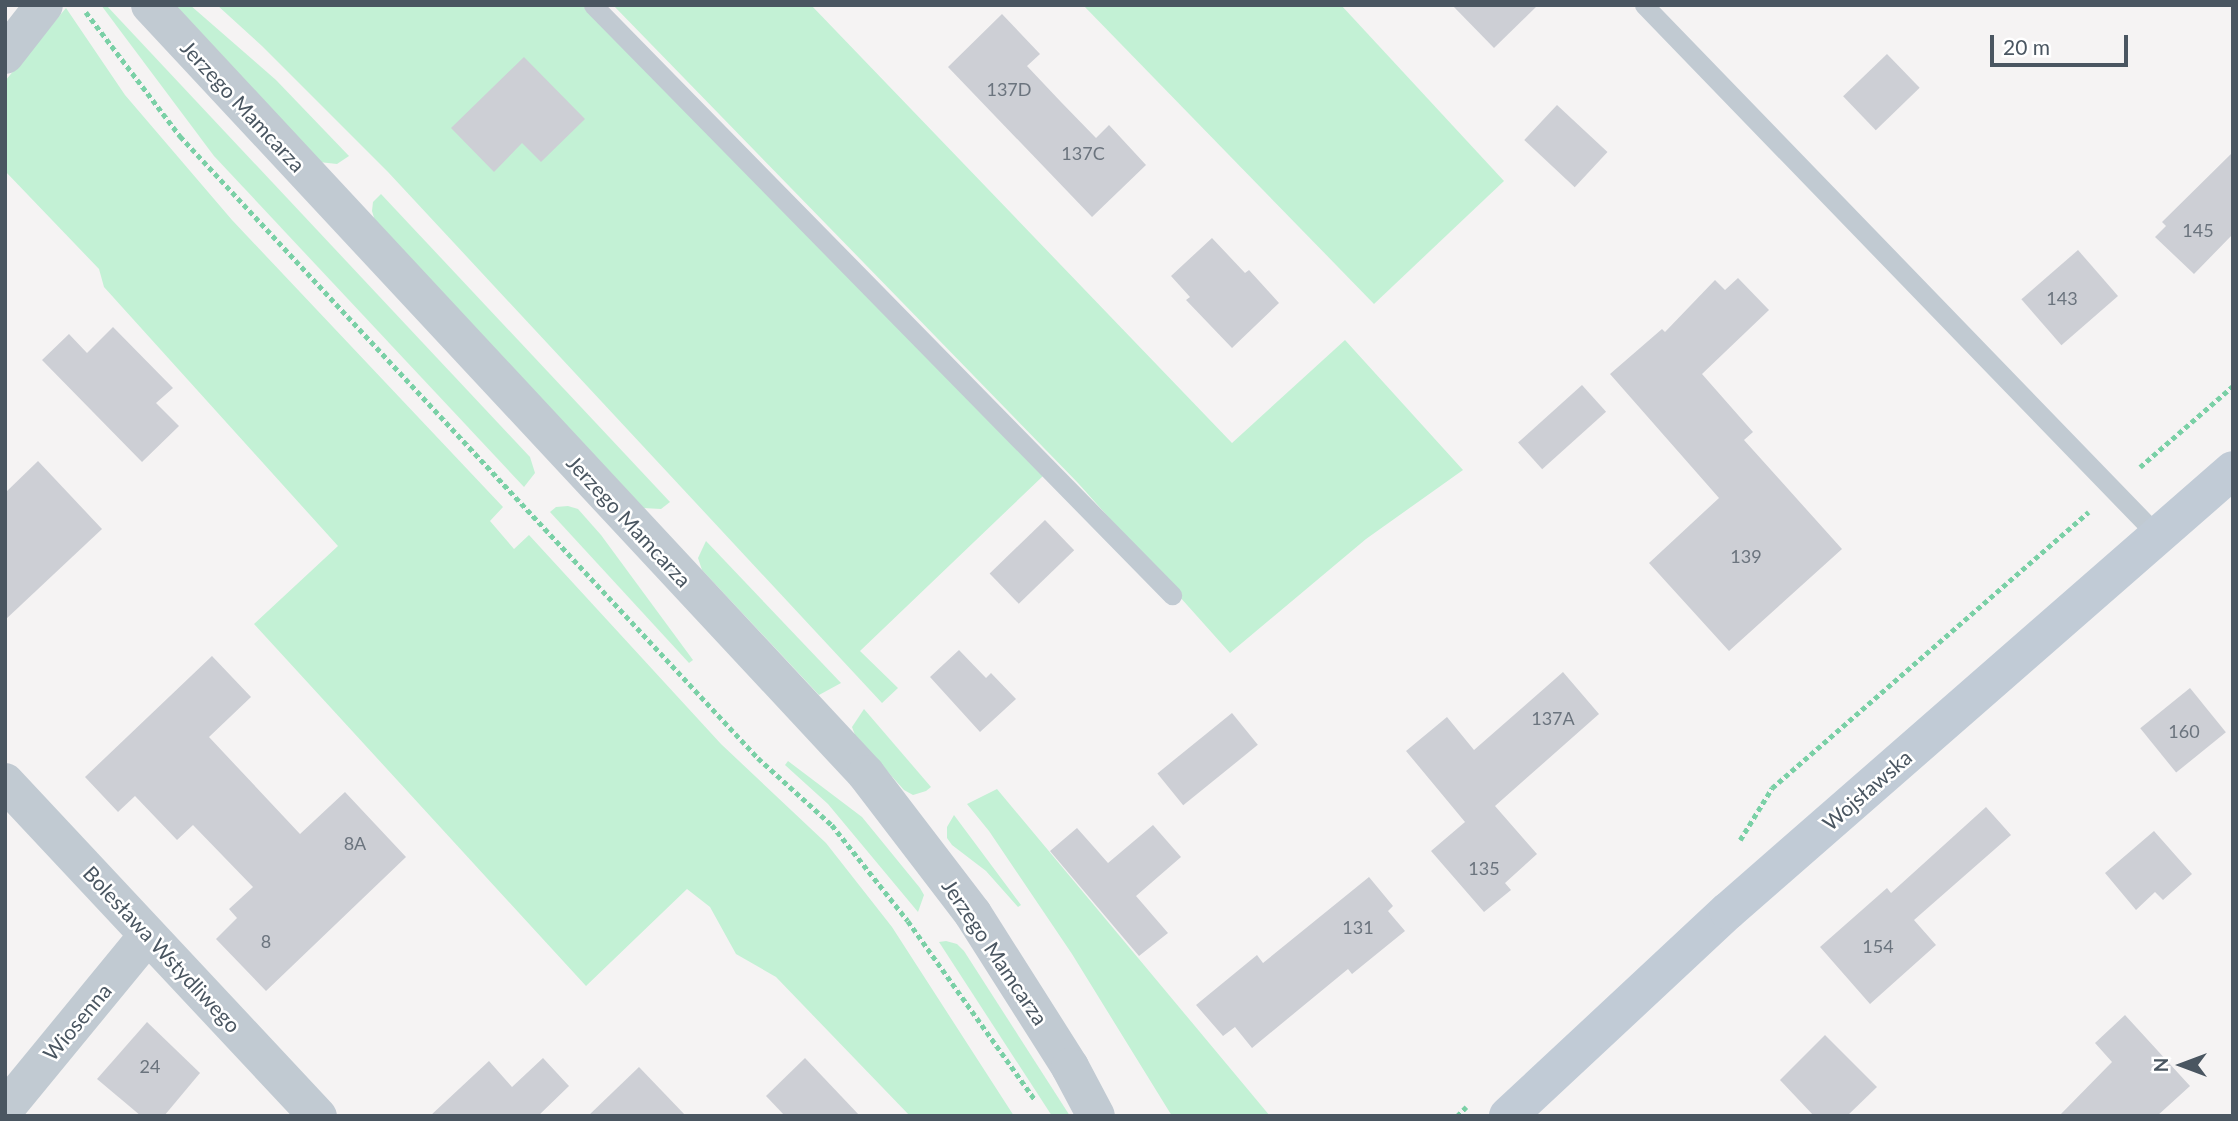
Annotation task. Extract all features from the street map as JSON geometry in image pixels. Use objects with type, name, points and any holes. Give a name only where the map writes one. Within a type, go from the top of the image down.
[{"type":"street","points":[[5,55],[44,5]]},
{"type":"street","name":"Jerzego Mamcarza","points":[[149,5],[866,774],[973,914],[1070,1067],[1096,1116]]},
{"type":"street","name":"Wojsławska","points":[[1507,1116],[1728,911],[2233,470]]},
{"type":"street","name":"Bolesława Wstydliwego","points":[[5,782],[318,1116]]},
{"type":"street","name":"Wiosenna","points":[[5,1109],[148,935]]},
{"type":"street","name":"Jerzego Mamcarza","points":[[1070,1067],[1122,1116]]},
{"type":"lane","points":[[593,5],[1172,595]]},
{"type":"lane","points":[[1644,5],[2157,535]]},
{"type":"path","points":[[81,5],[199,156],[758,758],[832,825],[908,920],[1039,1105]]},
{"type":"path","points":[[1736,846],[1772,788],[2233,386]]},
{"type":"path","points":[[1457,1116],[1467,1106]]},
{"type":"green space","points":[[101,5],[106,5],[530,457],[535,473],[524,487],[214,156]]},
{"type":"green space","points":[[173,5],[190,5],[276,80],[349,156],[337,164],[319,162]]},
{"type":"green space","points":[[217,5],[583,5],[1043,476],[860,651],[898,688],[882,703],[388,172],[262,46]]},
{"type":"green space","points":[[613,5],[811,5],[1232,443],[1345,340],[1463,470],[1366,539],[1230,653],[1078,483]]},
{"type":"green space","points":[[1083,5],[1341,5],[1504,181],[1374,304]]},
{"type":"green space","points":[[66,8],[125,95],[232,220],[503,507],[490,521],[514,549],[529,535],[721,744],[826,843],[892,927],[1014,1116],[910,1116],[776,977],[736,954],[710,907],[687,889],[586,986],[254,624],[338,546],[104,287],[99,269],[5,171],[5,81]]},
{"type":"green space","points":[[381,194],[670,502],[661,509],[643,508],[375,221],[373,202]]},
{"type":"green space","points":[[556,507],[578,509],[601,535],[693,660],[689,663],[550,512]]},
{"type":"green space","points":[[706,541],[841,683],[819,695],[702,570],[698,558]]},
{"type":"green space","points":[[864,709],[931,787],[913,795],[904,790],[855,735],[852,727]]},
{"type":"green space","points":[[788,761],[862,817],[920,888],[924,895],[918,912],[828,804],[785,765]]},
{"type":"green space","points":[[997,789],[1270,1116],[1172,1116],[1072,954],[989,831],[967,804]]},
{"type":"green space","points":[[954,815],[1021,905],[1018,907],[986,871],[952,845],[947,838],[947,827]]},
{"type":"green space","points":[[939,942],[957,944],[964,951],[1070,1116],[1052,1116]]},
{"type":"building","points":[[1452,5],[1538,5],[1494,48]]},
{"type":"building","points":[[1002,14],[1040,54],[1027,66],[1061,102],[1096,138],[1109,125],[1146,165],[1092,217],[948,67]]},
{"type":"building","points":[[1887,54],[1920,88],[1876,130],[1843,96]]},
{"type":"building","points":[[524,57],[585,119],[541,162],[522,143],[494,172],[451,128]]},
{"type":"building","points":[[1557,105],[1607,152],[1575,187],[1524,140]]},
{"type":"building","points":[[2233,152],[2233,234],[2194,274],[2155,237],[2166,226],[2162,222]]},
{"type":"building","points":[[1212,238],[1245,273],[1249,270],[1279,303],[1232,348],[1186,300],[1190,297],[1171,276]]},
{"type":"building","points":[[2078,250],[2118,296],[2061,345],[2021,299]]},
{"type":"building","points":[[1738,278],[1769,310],[1702,374],[1753,432],[1744,440],[1842,549],[1729,651],[1649,563],[1719,498],[1610,374],[1662,329],[1665,332],[1715,280],[1725,290]]},
{"type":"building","points":[[113,327],[173,388],[156,403],[179,426],[142,462],[42,360],[69,334],[87,353]]},
{"type":"building","points":[[1582,385],[1606,412],[1542,469],[1518,443]]},
{"type":"building","points":[[38,461],[102,529],[5,620],[5,493]]},
{"type":"building","points":[[1045,520],[1074,550],[1019,604],[990,573]]},
{"type":"building","points":[[959,650],[986,678],[991,673],[1016,699],[980,732],[930,677]]},
{"type":"building","points":[[212,656],[251,697],[209,737],[300,834],[345,792],[406,857],[266,991],[216,939],[237,918],[229,909],[253,887],[193,825],[177,840],[135,796],[118,812],[85,777]]},
{"type":"building","points":[[1563,672],[1599,714],[1495,806],[1537,854],[1505,883],[1511,890],[1484,912],[1431,851],[1465,822],[1406,751],[1447,717],[1474,750]]},
{"type":"building","points":[[2190,688],[2226,732],[2176,773],[2140,728]]},
{"type":"building","points":[[1232,713],[1258,745],[1183,805],[1157,773]]},
{"type":"building","points":[[1986,807],[2011,835],[1914,920],[1936,945],[1870,1004],[1820,947],[1887,888],[1891,893]]},
{"type":"building","points":[[1153,825],[1181,857],[1136,896],[1168,933],[1139,956],[1050,851],[1077,828],[1108,863]]},
{"type":"building","points":[[2154,831],[2192,874],[2163,900],[2155,892],[2136,910],[2105,873]]},
{"type":"building","points":[[1369,877],[1393,906],[1388,911],[1405,931],[1352,974],[1348,969],[1252,1048],[1235,1027],[1223,1036],[1196,1005],[1257,955],[1263,963]]},
{"type":"building","points":[[2125,1015],[2190,1086],[2157,1116],[2059,1116],[2112,1062],[2095,1043]]},
{"type":"building","points":[[147,1022],[200,1073],[164,1116],[141,1116],[97,1079]]},
{"type":"building","points":[[1825,1035],[1877,1087],[1847,1116],[1814,1116],[1780,1080]]},
{"type":"building","points":[[543,1058],[569,1086],[538,1116],[430,1116],[489,1061],[512,1087]]},
{"type":"building","points":[[805,1058],[860,1116],[785,1116],[766,1096]]},
{"type":"building","points":[[639,1067],[686,1116],[588,1116]]}]
